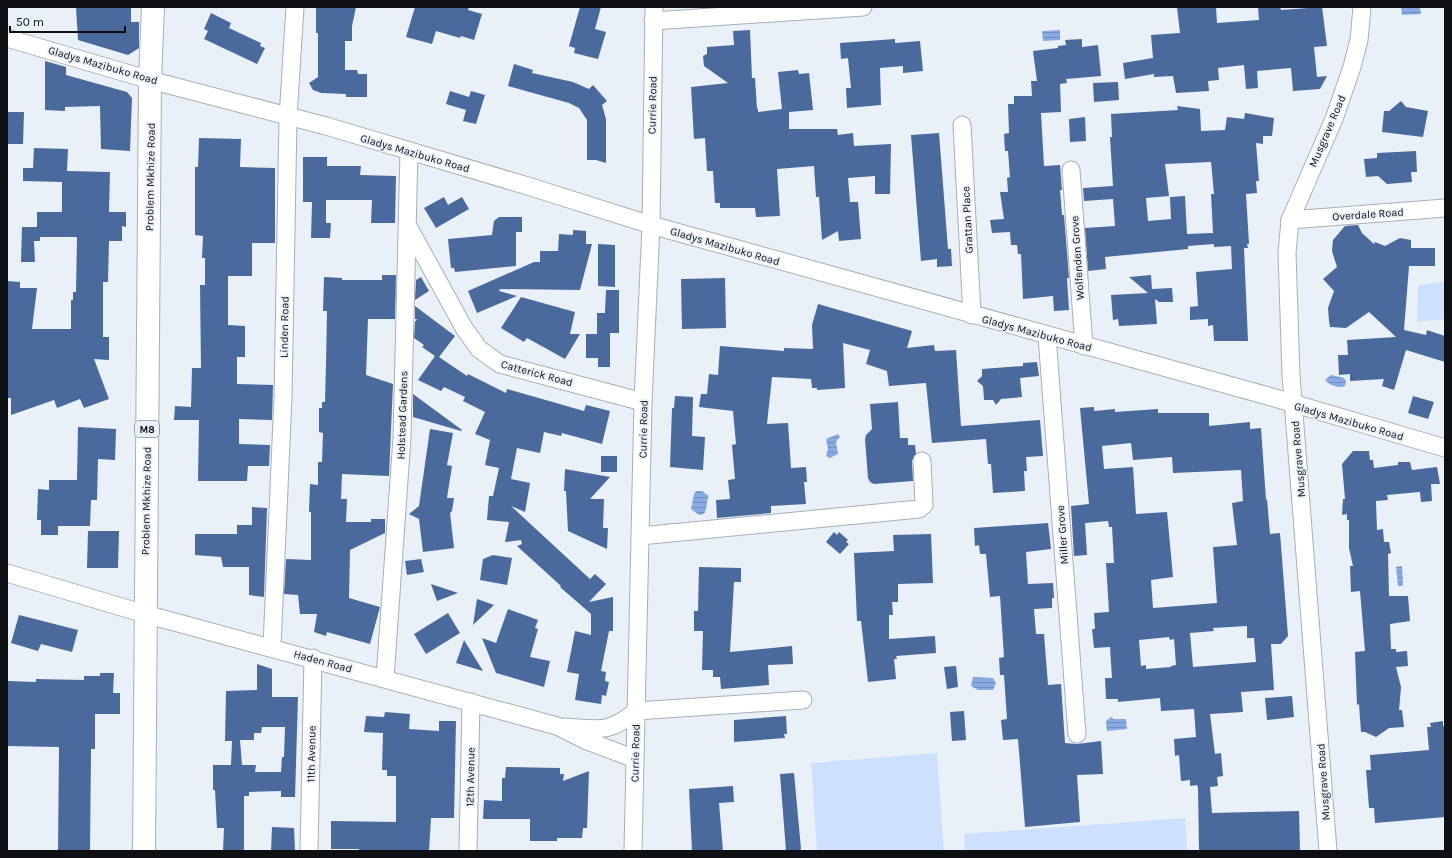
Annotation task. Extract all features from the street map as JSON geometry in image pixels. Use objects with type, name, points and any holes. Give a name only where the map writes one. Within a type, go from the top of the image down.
[{"type":"main road","name":"Problem Mkhize Road","points":[[144,851],[150,80],[153,7]]},
{"type":"street","name":"Linden Road","points":[[272,647],[283,397],[288,118],[295,7]]},
{"type":"street","points":[[653,14],[863,7]]},
{"type":"street","name":"Musgrave Road","points":[[1328,851],[1291,375],[1287,253],[1290,220],[1334,119],[1350,74],[1359,40],[1362,7]]},
{"type":"street","name":"Currie Road","points":[[633,851],[643,402],[651,225],[653,14]]},
{"type":"street","name":"Gladys Mazibuko Road","points":[[7,38],[150,80],[288,118],[326,126],[651,225],[1445,448]]},
{"type":"street","name":"Grattan Place","points":[[962,125],[972,315]]},
{"type":"street","name":"Holstead Gardens","points":[[385,678],[402,438],[409,151]]},
{"type":"street","name":"Wolfenden Grove","points":[[1071,170],[1084,346]]},
{"type":"street","name":"Overdale Road","points":[[1290,220],[1445,208]]},
{"type":"street","name":"Catterick Road","points":[[408,226],[464,328],[479,349],[489,358],[500,364],[643,402]]},
{"type":"street","name":"Miller Grove","points":[[1047,336],[1077,734]]},
{"type":"street","points":[[640,536],[920,509],[924,505],[922,462]]},
{"type":"street","name":"Haden Road","points":[[7,574],[145,614],[313,658],[557,726],[585,740],[635,759]]},
{"type":"street","name":"11th Avenue","points":[[309,851],[313,658]]},
{"type":"street","points":[[557,726],[601,729],[615,726],[636,711],[803,700]]},
{"type":"street","name":"12th Avenue","points":[[468,851],[471,702]]},
{"type":"shaded area","points":[[1445,282],[1445,319],[1417,322],[1418,285]]},
{"type":"shaded area","points":[[937,753],[944,851],[817,851],[811,763]]},
{"type":"shaded area","points":[[1185,818],[1187,851],[965,851],[964,834]]},
{"type":"water","points":[[1401,7],[1420,7],[1421,14],[1402,15]]},
{"type":"water","points":[[1060,30],[1060,40],[1043,41],[1042,31]]},
{"type":"water","points":[[1331,375],[1344,378],[1346,381],[1345,386],[1337,387],[1327,382],[1325,380]]},
{"type":"water","points":[[838,434],[840,437],[836,442],[838,454],[830,458],[826,456],[828,449],[826,439]]},
{"type":"water","points":[[696,491],[702,491],[709,496],[704,514],[699,515],[691,509]]},
{"type":"water","points":[[1402,566],[1403,586],[1398,586],[1396,567]]},
{"type":"water","points":[[973,677],[993,678],[996,683],[993,690],[978,690],[971,686]]},
{"type":"water","points":[[1111,717],[1114,719],[1126,719],[1127,729],[1107,731],[1106,721]]},
{"type":"building","points":[[76,7],[131,7],[131,22],[139,22],[139,48],[128,55],[78,40]]},
{"type":"building","points":[[316,7],[356,7],[352,26],[352,41],[345,41],[345,70],[357,70],[358,74],[367,74],[367,97],[346,97],[346,94],[321,93],[313,90],[309,83],[318,77],[318,33],[316,33]]},
{"type":"building","points":[[415,7],[469,7],[468,10],[482,14],[474,40],[461,36],[460,38],[436,31],[432,44],[406,37]]},
{"type":"building","points":[[580,7],[601,7],[595,29],[606,32],[598,59],[574,53],[575,48],[569,46]]},
{"type":"building","points":[[1177,7],[1216,7],[1217,23],[1259,20],[1258,7],[1280,7],[1281,10],[1322,7],[1327,46],[1314,47],[1317,77],[1327,76],[1320,89],[1293,91],[1291,68],[1257,71],[1258,88],[1246,89],[1244,65],[1218,68],[1219,80],[1208,81],[1209,91],[1176,93],[1173,76],[1154,77],[1154,74],[1125,79],[1123,63],[1153,58],[1151,35],[1180,33]]},
{"type":"building","points":[[211,13],[231,23],[229,28],[261,43],[260,46],[265,48],[257,64],[204,39],[208,31],[204,29]]},
{"type":"building","points":[[750,30],[752,78],[755,78],[758,112],[782,109],[778,72],[798,70],[799,74],[809,73],[813,110],[789,112],[789,129],[837,129],[838,135],[853,133],[854,146],[891,144],[890,194],[875,194],[875,176],[848,178],[850,202],[858,202],[861,239],[839,241],[838,231],[822,240],[819,197],[816,197],[814,166],[777,169],[780,216],[756,217],[755,208],[720,208],[720,203],[715,203],[713,171],[707,171],[705,138],[694,139],[691,87],[728,83],[704,66],[703,56],[707,54],[707,47],[734,45],[733,31]]},
{"type":"building","points":[[895,39],[895,43],[920,41],[923,71],[903,73],[903,66],[880,68],[881,105],[847,108],[846,88],[851,88],[848,58],[841,59],[840,43]]},
{"type":"building","points":[[1082,39],[1082,47],[1098,45],[1101,76],[1066,79],[1067,83],[1060,84],[1061,112],[1041,113],[1044,166],[1060,165],[1062,190],[1060,190],[1062,215],[1064,215],[1069,278],[1067,278],[1069,310],[1054,311],[1053,296],[1023,299],[1021,254],[1018,254],[1017,245],[1011,245],[1010,232],[992,233],[990,220],[1004,219],[1000,192],[1008,192],[1007,178],[1010,177],[1008,151],[1005,151],[1004,134],[1009,133],[1008,104],[1014,104],[1014,96],[1032,96],[1031,81],[1037,81],[1033,51],[1058,48],[1058,46],[1066,45],[1065,40]]},
{"type":"building","points":[[45,61],[66,67],[66,75],[127,92],[132,98],[130,151],[101,149],[100,106],[65,107],[65,111],[45,110]]},
{"type":"building","points":[[514,64],[533,70],[532,73],[573,82],[589,89],[593,85],[607,101],[602,105],[606,119],[606,163],[596,160],[587,160],[587,120],[579,108],[569,103],[508,86]]},
{"type":"building","points":[[1118,82],[1119,100],[1094,102],[1093,83]]},
{"type":"building","points":[[450,91],[469,97],[471,91],[485,95],[476,124],[463,121],[466,110],[446,104]]},
{"type":"building","points":[[1401,101],[1406,107],[1428,111],[1423,137],[1382,132],[1384,111],[1389,111]]},
{"type":"building","points":[[1177,106],[1200,109],[1201,131],[1225,130],[1227,117],[1244,119],[1245,113],[1274,118],[1272,136],[1263,136],[1263,144],[1256,143],[1259,181],[1256,181],[1257,193],[1246,194],[1249,244],[1247,244],[1248,248],[1244,248],[1248,341],[1214,341],[1213,325],[1208,326],[1208,319],[1190,320],[1190,307],[1198,306],[1196,272],[1232,269],[1231,246],[1214,247],[1214,244],[1188,246],[1188,249],[1105,257],[1106,269],[1088,271],[1085,228],[1115,226],[1113,199],[1084,201],[1083,188],[1113,186],[1110,137],[1112,137],[1111,114],[1178,110]],"holes":[[[1211,162],[1214,194],[1211,194],[1213,233],[1187,234],[1185,196],[1170,197],[1171,219],[1148,221],[1146,198],[1169,196],[1165,164]]]},
{"type":"building","points":[[7,112],[24,112],[23,144],[7,144]]},
{"type":"building","points":[[1085,117],[1086,141],[1070,142],[1069,119]]},
{"type":"building","points":[[939,133],[948,249],[951,249],[952,266],[937,267],[937,259],[921,261],[911,135]]},
{"type":"building","points":[[199,138],[241,139],[240,167],[275,168],[275,243],[252,243],[252,276],[228,276],[228,325],[245,326],[245,357],[237,357],[237,384],[273,385],[272,420],[239,419],[239,444],[270,445],[269,466],[248,466],[247,481],[198,481],[199,420],[174,420],[175,406],[191,407],[192,368],[201,368],[200,285],[205,285],[205,258],[202,258],[203,236],[195,235],[195,167],[198,167]]},
{"type":"building","points":[[34,148],[68,149],[67,171],[110,172],[109,212],[126,212],[126,227],[122,226],[122,241],[109,241],[108,282],[103,282],[103,337],[109,337],[109,360],[94,359],[109,399],[84,408],[80,399],[57,408],[54,400],[11,415],[11,398],[7,398],[7,281],[20,282],[20,288],[37,288],[32,329],[71,329],[71,300],[73,300],[73,292],[76,292],[77,237],[40,237],[40,241],[34,241],[35,262],[21,262],[22,227],[37,227],[37,212],[62,212],[62,182],[23,181],[23,168],[33,168]]},
{"type":"building","points":[[1416,151],[1417,172],[1411,172],[1412,182],[1387,184],[1378,176],[1366,177],[1364,159],[1377,158],[1377,153]]},
{"type":"building","points":[[303,157],[327,157],[327,166],[361,166],[360,175],[396,176],[395,223],[371,223],[372,200],[326,200],[326,223],[331,223],[330,238],[311,238],[312,202],[303,202]]},
{"type":"building","points":[[444,197],[448,205],[462,197],[469,209],[436,228],[424,208]]},
{"type":"building","points":[[499,217],[522,217],[522,232],[516,232],[516,266],[455,272],[454,268],[451,268],[448,239],[492,235],[494,221]]},
{"type":"building","points":[[1358,225],[1362,233],[1374,244],[1375,242],[1385,246],[1400,238],[1411,240],[1411,248],[1435,248],[1435,266],[1409,266],[1404,330],[1426,335],[1427,330],[1445,336],[1445,362],[1406,350],[1394,390],[1382,386],[1384,379],[1350,381],[1350,374],[1339,375],[1338,355],[1348,355],[1347,340],[1396,337],[1369,312],[1346,328],[1330,327],[1328,308],[1334,291],[1323,279],[1337,267],[1332,251],[1333,240],[1345,226]]},
{"type":"building","points":[[573,230],[586,231],[586,244],[592,244],[580,290],[500,289],[499,291],[517,296],[477,313],[468,291],[534,262],[540,262],[540,251],[558,251],[559,234],[573,235]]},
{"type":"building","points":[[598,244],[615,245],[615,287],[598,286]]},
{"type":"building","points":[[382,275],[396,275],[395,319],[368,319],[366,375],[393,384],[389,476],[342,474],[341,499],[347,499],[346,522],[371,522],[371,519],[385,519],[385,533],[350,550],[349,598],[380,607],[370,644],[327,632],[326,636],[314,632],[317,614],[300,614],[298,595],[284,594],[286,559],[311,560],[311,512],[309,512],[310,484],[318,485],[318,462],[322,462],[323,433],[319,432],[319,408],[322,408],[322,402],[325,402],[327,311],[323,311],[324,277],[342,278],[342,280],[382,280]]},
{"type":"building","points":[[1151,275],[1152,289],[1172,288],[1173,302],[1159,302],[1155,299],[1157,324],[1119,326],[1118,319],[1113,320],[1111,295],[1148,293],[1129,277]]},
{"type":"building","points":[[421,277],[429,291],[415,300],[416,280]]},
{"type":"building","points":[[725,278],[726,328],[682,329],[681,279]]},
{"type":"building","points":[[606,290],[619,290],[619,333],[610,333],[610,367],[598,367],[598,358],[586,358],[586,334],[597,334],[597,313],[605,313]]},
{"type":"building","points":[[521,297],[575,312],[570,334],[580,334],[565,359],[527,338],[524,342],[501,328]]},
{"type":"building","points":[[818,304],[912,331],[907,348],[934,345],[935,351],[956,350],[961,426],[1040,420],[1043,456],[1026,457],[1027,471],[1024,471],[1025,491],[993,493],[991,464],[988,464],[986,439],[932,443],[926,383],[889,386],[887,371],[866,364],[870,350],[843,343],[845,388],[817,390],[817,388],[812,388],[811,379],[772,377],[767,424],[788,423],[791,468],[806,467],[807,482],[804,482],[806,504],[771,506],[771,513],[717,518],[716,500],[730,499],[728,480],[735,479],[732,445],[736,444],[733,411],[699,407],[701,394],[707,394],[709,374],[718,375],[720,346],[784,351],[784,348],[813,349],[812,325]]},
{"type":"building","points":[[415,306],[455,336],[439,357],[467,376],[468,374],[506,393],[507,389],[584,411],[586,405],[610,411],[602,444],[562,433],[561,436],[544,432],[540,453],[517,448],[511,479],[530,483],[525,512],[511,506],[590,579],[595,574],[606,584],[589,602],[613,597],[613,631],[609,631],[601,671],[606,672],[605,681],[609,682],[606,696],[602,695],[601,704],[575,700],[579,674],[567,672],[575,631],[591,635],[591,614],[517,546],[522,544],[521,540],[505,542],[509,522],[487,520],[489,496],[493,496],[499,468],[485,465],[490,440],[475,434],[485,412],[463,401],[465,397],[444,387],[441,391],[418,380],[435,356],[422,347],[424,345],[414,338],[415,322],[417,319],[415,319]]},
{"type":"building","points":[[1037,362],[1039,376],[1020,378],[1022,397],[1001,399],[996,405],[993,400],[984,400],[983,386],[977,381],[982,376],[982,369],[1023,366],[1023,363]]},
{"type":"building","points":[[413,394],[462,430],[461,431],[413,417]]},
{"type":"building","points":[[675,396],[693,397],[692,436],[705,437],[703,470],[670,467],[672,408],[674,408]]},
{"type":"building","points":[[1413,396],[1434,402],[1428,419],[1408,413]]},
{"type":"building","points":[[898,402],[900,438],[908,438],[908,445],[915,445],[916,454],[912,461],[913,481],[874,484],[870,482],[868,478],[865,439],[866,435],[872,429],[870,404]]},
{"type":"building","points":[[1094,407],[1094,411],[1115,409],[1115,412],[1158,409],[1158,413],[1209,413],[1209,426],[1250,422],[1250,429],[1261,428],[1270,534],[1280,533],[1288,636],[1281,644],[1271,644],[1274,690],[1241,692],[1243,712],[1210,714],[1215,754],[1221,753],[1223,776],[1217,777],[1218,786],[1210,787],[1212,813],[1299,811],[1300,851],[1199,851],[1198,788],[1197,785],[1190,786],[1190,780],[1181,781],[1179,755],[1175,756],[1174,739],[1196,737],[1194,709],[1161,711],[1160,698],[1118,702],[1118,699],[1106,699],[1105,678],[1112,678],[1110,647],[1094,648],[1092,629],[1095,629],[1094,613],[1109,612],[1106,563],[1114,563],[1112,527],[1109,527],[1108,521],[1085,523],[1087,555],[1074,556],[1071,506],[1089,504],[1080,408]],"holes":[[[1131,443],[1133,460],[1172,457],[1173,473],[1241,470],[1243,501],[1232,503],[1237,545],[1213,547],[1217,603],[1153,608],[1151,580],[1173,577],[1167,512],[1136,514],[1133,467],[1104,469],[1102,446]],[[1247,626],[1247,638],[1254,638],[1256,662],[1193,667],[1190,633],[1214,631],[1213,628]],[[1169,637],[1170,640],[1174,639],[1176,665],[1171,667],[1146,669],[1146,665],[1141,666],[1139,640]]]},
{"type":"building","points":[[78,427],[116,429],[115,460],[98,459],[97,500],[91,500],[90,526],[58,526],[58,535],[41,535],[41,520],[37,520],[38,489],[49,490],[49,480],[77,480]]},
{"type":"building","points":[[430,429],[453,433],[447,465],[452,466],[447,498],[454,498],[452,511],[450,513],[454,548],[423,552],[419,519],[409,514],[419,506]]},
{"type":"building","points":[[1353,451],[1369,451],[1370,460],[1373,460],[1374,468],[1398,465],[1398,462],[1410,462],[1412,470],[1437,467],[1440,484],[1431,484],[1432,501],[1421,502],[1420,492],[1387,495],[1388,500],[1376,501],[1377,530],[1383,529],[1384,542],[1389,542],[1391,553],[1388,554],[1389,596],[1408,596],[1410,621],[1390,624],[1391,649],[1396,649],[1396,652],[1407,651],[1408,666],[1396,667],[1401,687],[1399,710],[1402,710],[1404,727],[1389,728],[1376,737],[1365,732],[1361,732],[1359,704],[1357,705],[1355,652],[1365,651],[1360,591],[1351,592],[1350,566],[1353,566],[1349,548],[1349,520],[1347,520],[1347,514],[1342,515],[1343,499],[1345,499],[1342,464]]},
{"type":"building","points":[[601,456],[617,456],[617,472],[601,472]]},
{"type":"building","points":[[565,469],[610,477],[590,499],[604,499],[603,528],[608,528],[607,549],[568,531],[566,491],[564,491]]},
{"type":"building","points":[[252,507],[267,508],[264,597],[249,595],[249,567],[223,567],[221,557],[195,555],[195,534],[237,534],[237,525],[252,525]]},
{"type":"building","points":[[1048,523],[1051,549],[1026,552],[1028,584],[1053,583],[1054,598],[1052,598],[1052,608],[1034,609],[1036,634],[1044,634],[1048,685],[1061,684],[1065,743],[1077,744],[1101,741],[1103,774],[1077,775],[1080,822],[1025,827],[1018,739],[1003,740],[1001,720],[1007,719],[1004,675],[1000,675],[999,658],[1004,657],[1000,596],[990,597],[986,554],[980,554],[979,545],[975,546],[974,528]]},
{"type":"building","points":[[88,531],[119,531],[118,568],[87,568]]},
{"type":"building","points":[[834,532],[837,535],[839,532],[848,540],[846,542],[849,544],[840,554],[826,542]]},
{"type":"building","points":[[931,534],[933,583],[898,584],[898,602],[892,602],[893,615],[889,615],[889,639],[935,636],[936,653],[896,656],[897,659],[894,659],[896,679],[868,682],[861,621],[857,621],[854,553],[894,551],[893,535]]},
{"type":"building","points":[[493,555],[512,558],[507,585],[480,580],[483,559]]},
{"type":"building","points":[[421,559],[424,572],[407,575],[405,561]]},
{"type":"building","points":[[699,567],[741,568],[741,582],[734,582],[730,652],[792,646],[793,664],[768,665],[769,685],[721,689],[720,677],[713,677],[713,670],[702,670],[703,631],[694,631],[694,611],[698,611]]},
{"type":"building","points":[[431,584],[458,593],[437,601]]},
{"type":"building","points":[[477,599],[494,605],[473,625]]},
{"type":"building","points":[[508,609],[538,620],[535,628],[538,629],[530,657],[550,661],[544,687],[496,673],[482,638],[496,643]]},
{"type":"building","points":[[448,613],[460,633],[426,654],[414,634]]},
{"type":"building","points":[[19,615],[78,630],[72,652],[41,644],[38,651],[11,643]]},
{"type":"building","points":[[464,640],[483,671],[456,663]]},
{"type":"building","points":[[257,664],[272,669],[272,697],[298,697],[295,797],[281,797],[281,791],[249,792],[249,796],[244,796],[244,851],[223,851],[224,828],[217,828],[215,790],[213,790],[213,765],[231,765],[232,741],[225,741],[226,691],[257,690]],"holes":[[[262,727],[285,727],[284,757],[282,757],[281,772],[255,772],[256,765],[242,765],[240,740],[254,740],[254,733],[261,733]]]},
{"type":"building","points":[[956,666],[958,687],[947,689],[944,667]]},
{"type":"building","points":[[100,673],[114,673],[113,693],[120,693],[120,714],[95,714],[95,749],[91,749],[90,851],[58,851],[59,747],[7,746],[8,681],[36,682],[36,679],[84,680],[84,676],[100,676]]},
{"type":"building","points":[[1292,696],[1294,717],[1267,720],[1265,698]]},
{"type":"building","points":[[964,711],[966,740],[952,741],[950,712]]},
{"type":"building","points":[[385,712],[410,714],[409,729],[439,731],[439,721],[456,721],[454,818],[431,818],[429,851],[359,851],[359,849],[331,849],[331,821],[396,822],[396,776],[387,776],[387,770],[382,770],[383,733],[364,732],[366,716],[384,717]]},
{"type":"building","points":[[786,716],[787,734],[784,734],[785,738],[734,742],[734,720]]},
{"type":"building","points":[[1443,721],[1443,726],[1445,726],[1445,817],[1375,823],[1374,808],[1369,808],[1366,770],[1371,770],[1370,755],[1429,750],[1427,727],[1431,727],[1430,723]]},
{"type":"building","points":[[506,767],[560,768],[560,774],[564,774],[563,781],[589,771],[587,828],[583,828],[582,838],[557,838],[557,841],[530,841],[530,819],[483,819],[484,800],[502,801],[502,778],[505,778]]},
{"type":"building","points":[[794,773],[801,849],[799,851],[786,851],[780,774]]},
{"type":"building","points":[[733,786],[734,802],[719,803],[723,851],[692,851],[689,789]]},
{"type":"building","points":[[272,827],[294,828],[295,851],[271,851]]}]
